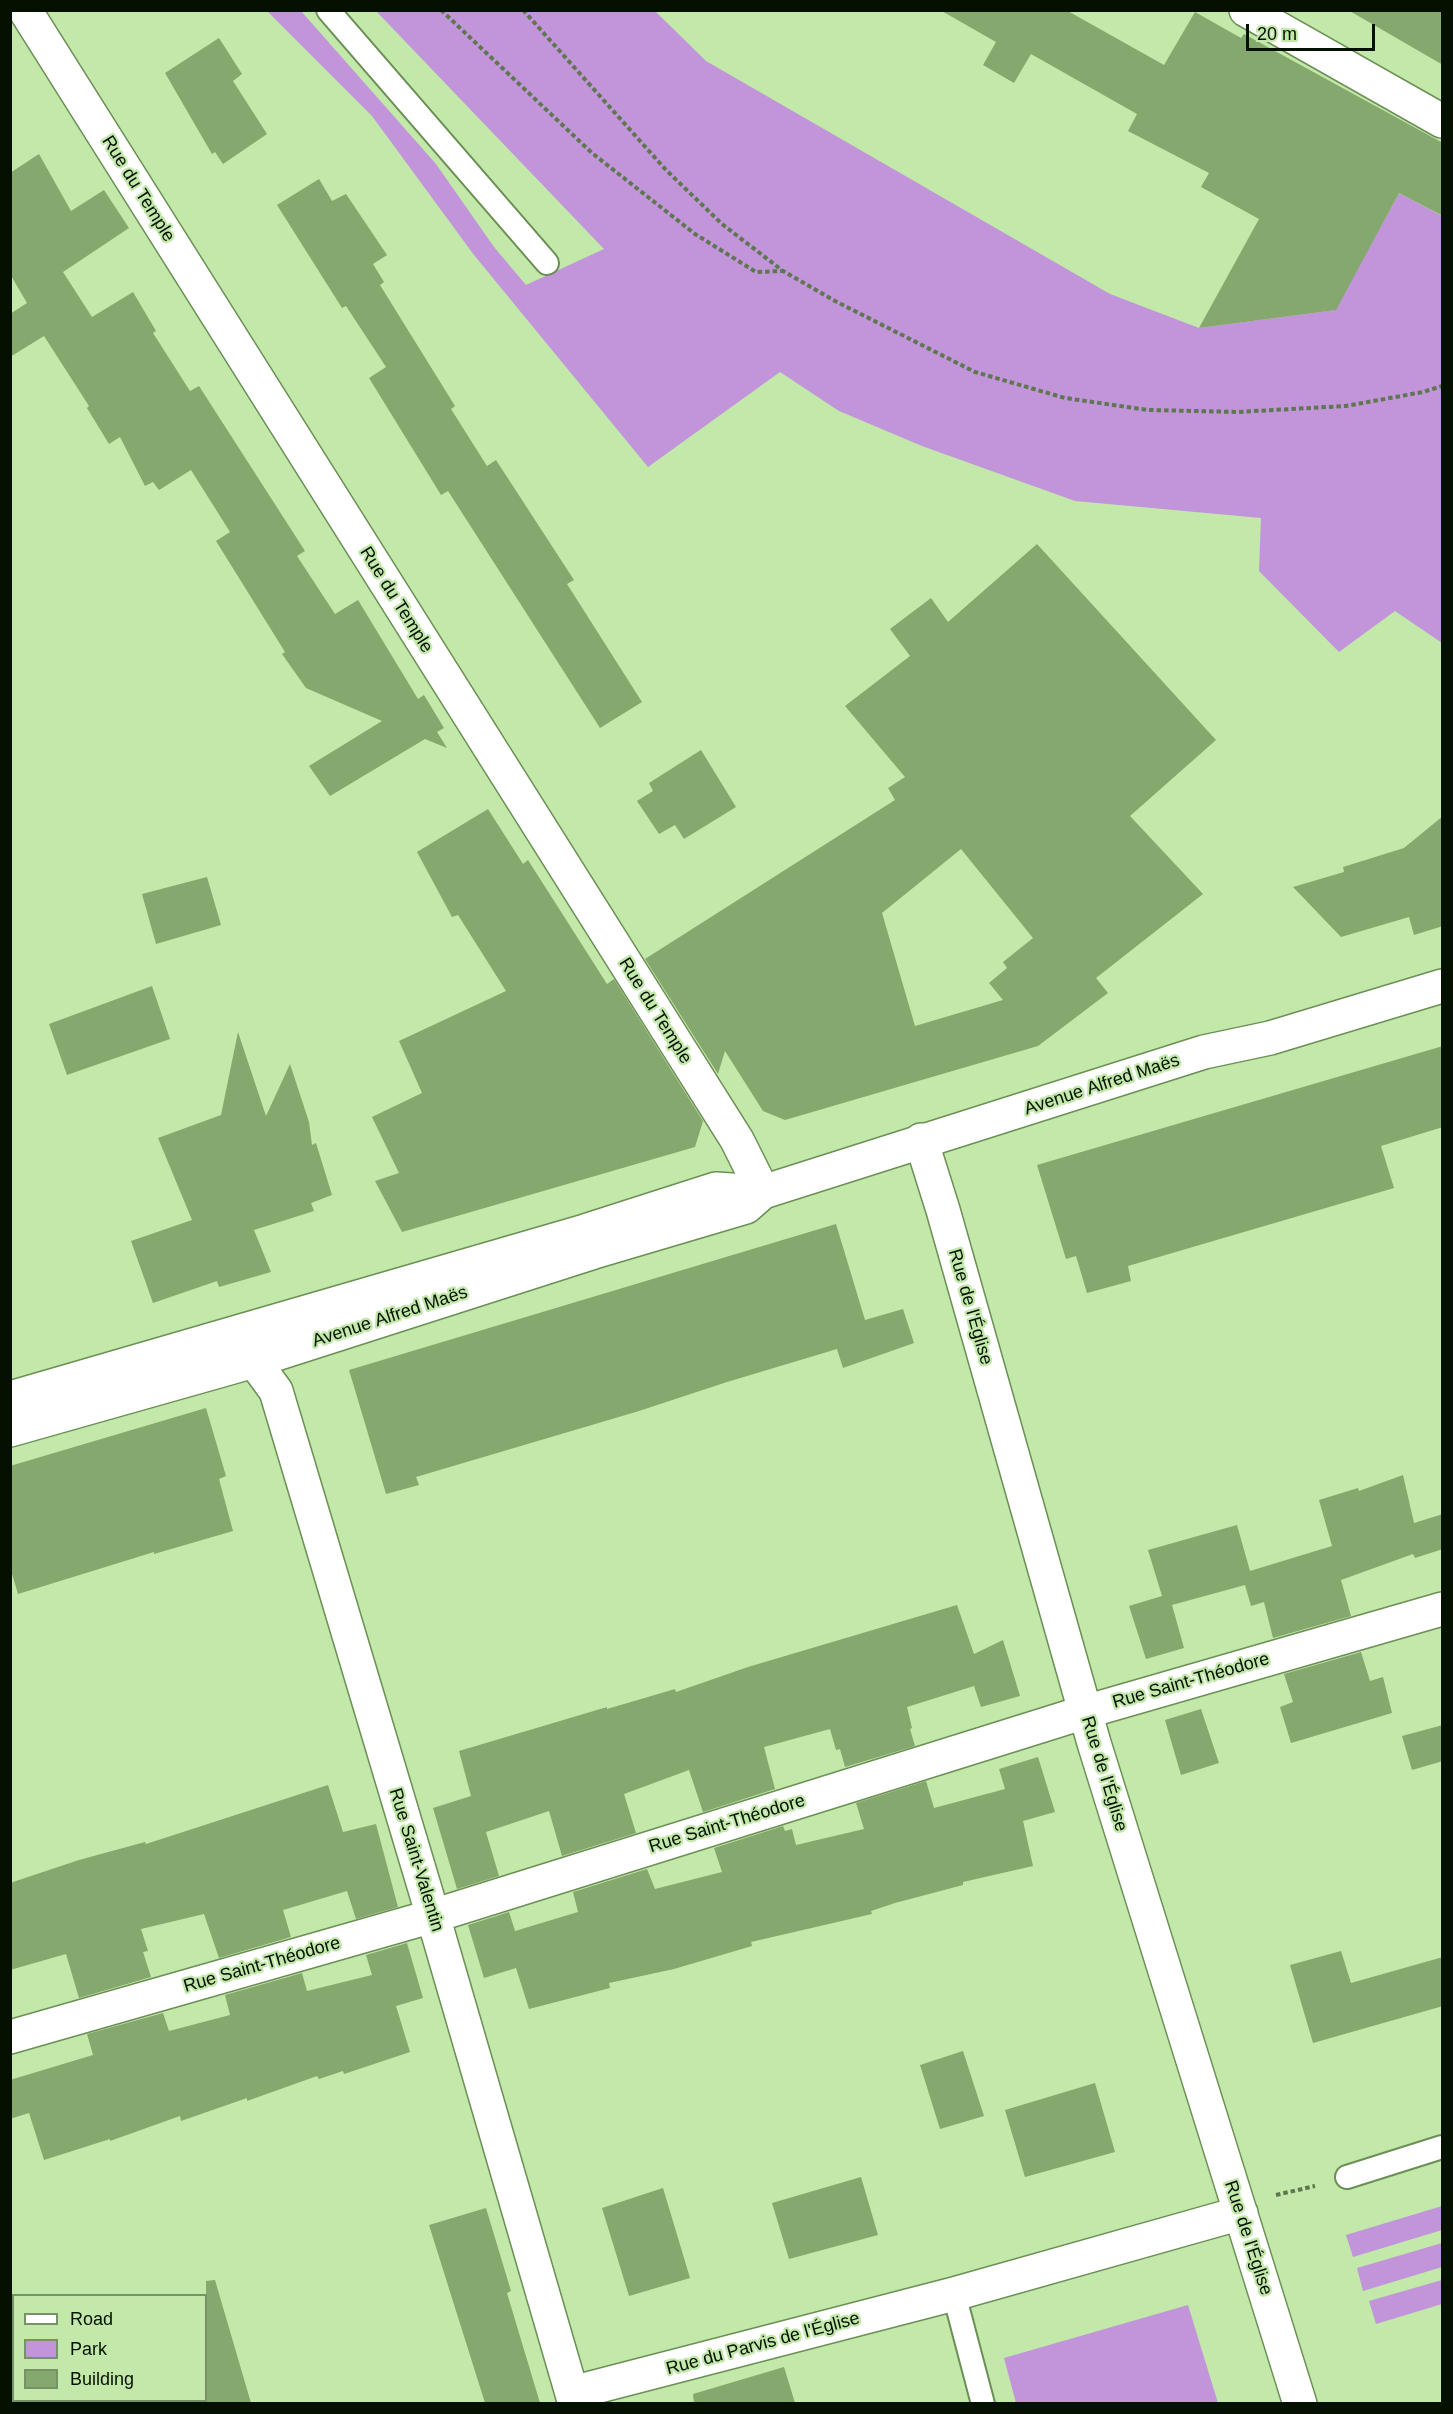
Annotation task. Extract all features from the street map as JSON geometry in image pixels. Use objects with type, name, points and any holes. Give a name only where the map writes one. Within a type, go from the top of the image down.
[{"type":"street","name":"Rue du Temple","points":[[26,10],[737,1140],[763,1192]]},
{"type":"street","points":[[1246,10],[1443,121]]},
{"type":"street","name":"Avenue Alfred Maës","points":[[10,1398],[585,1231],[716,1189],[763,1192],[1204,1052],[1270,1038],[1443,986]]},
{"type":"street","name":"Rue de l'Église","points":[[921,1140],[943,1210],[1085,1712],[1300,2403]]},
{"type":"street","name":"Avenue Alfred Maës","points":[[10,1430],[254,1361],[594,1252],[746,1207],[763,1192]]},
{"type":"street","name":"Rue Saint-Valentin","points":[[223,1335],[254,1361],[276,1390],[574,2398]]},
{"type":"street","name":"Rue Saint-Théodore","points":[[10,2037],[433,1916],[1085,1712],[1443,1609]]},
{"type":"street","name":"Rue du Parvis de l'Église","points":[[574,2398],[1241,2213]]},
{"type":"lane","points":[[328,10],[547,263]]},
{"type":"lane","points":[[1347,2177],[1443,2147]]},
{"type":"lane","points":[[954,2294],[983,2403]]},
{"type":"path","points":[[441,10],[584,146],[694,234],[756,272],[783,271]]},
{"type":"path","points":[[523,10],[666,170],[722,224],[783,271],[895,333],[975,372],[1065,398],[1148,410],[1238,412],[1346,406],[1423,392],[1443,386]]},
{"type":"green space","points":[[267,11],[301,11],[436,164],[494,247],[526,285],[604,249],[376,11],[655,11],[706,61],[1110,294],[1199,328],[1335,310],[1399,193],[1442,216],[1442,643],[1395,611],[1339,652],[1259,571],[1261,518],[1075,501],[922,446],[839,411],[780,372],[648,467],[474,255],[372,116]]},
{"type":"green space","points":[[1442,2206],[1442,2230],[1353,2257],[1346,2235]]},
{"type":"green space","points":[[1442,2243],[1442,2267],[1363,2291],[1357,2268]]},
{"type":"green space","points":[[1442,2280],[1442,2304],[1376,2324],[1369,2301]]},
{"type":"green space","points":[[1188,2305],[1218,2403],[1016,2403],[1004,2358]]},
{"type":"building","points":[[940,10],[1066,10],[1164,65],[1195,12],[1241,38],[1244,34],[1443,143],[1443,216],[1399,193],[1336,310],[1199,328],[1259,219],[1201,187],[1209,173],[1128,131],[1137,114],[1031,54],[1014,83],[983,65],[996,42]]},
{"type":"building","points":[[1348,10],[1443,10],[1443,65]]},
{"type":"building","points":[[219,38],[242,74],[233,81],[267,134],[223,164],[215,152],[212,154],[165,73]]},
{"type":"building","points":[[39,154],[71,211],[104,190],[129,228],[63,272],[92,317],[133,292],[156,331],[153,333],[190,391],[199,386],[305,551],[297,556],[335,614],[358,600],[418,699],[424,695],[444,728],[437,732],[447,748],[425,739],[330,796],[309,766],[382,721],[306,688],[282,654],[285,652],[216,541],[230,532],[191,470],[159,490],[153,482],[145,486],[120,437],[109,444],[87,408],[89,406],[44,336],[10,357],[10,314],[27,303],[10,274],[10,173]]},
{"type":"building","points":[[319,179],[332,201],[346,194],[387,255],[373,264],[384,282],[380,285],[455,406],[451,409],[487,466],[496,460],[574,580],[567,584],[642,702],[600,728],[448,491],[441,495],[369,378],[386,367],[346,306],[342,308],[277,205]]},
{"type":"building","points":[[1037,544],[1216,740],[1130,816],[1203,894],[1096,978],[1108,993],[1038,1046],[785,1120],[763,1111],[725,1051],[718,1074],[645,959],[895,800],[888,788],[905,777],[845,706],[910,656],[890,629],[931,598],[948,622]],"holes":[[[961,849],[1033,938],[1003,962],[1007,968],[989,983],[1003,1000],[915,1026],[882,913]]]},
{"type":"building","points":[[701,750],[736,807],[684,839],[675,825],[659,834],[637,801],[653,791],[649,783]]},
{"type":"building","points":[[488,809],[523,864],[528,860],[607,984],[614,979],[703,1121],[695,1147],[402,1232],[375,1181],[399,1173],[372,1117],[422,1093],[399,1041],[506,991],[458,915],[452,917],[417,852]]},
{"type":"building","points":[[1443,816],[1443,926],[1414,935],[1409,917],[1341,937],[1293,887],[1344,872],[1343,867],[1404,848]]},
{"type":"building","points":[[207,877],[221,925],[156,944],[142,894]]},
{"type":"building","points":[[152,986],[170,1039],[67,1075],[49,1024]]},
{"type":"building","points":[[238,1032],[266,1116],[290,1064],[309,1122],[312,1145],[316,1143],[332,1195],[311,1203],[314,1211],[254,1230],[271,1272],[219,1287],[217,1281],[153,1303],[131,1241],[192,1220],[158,1138],[221,1115]]},
{"type":"building","points":[[1443,1046],[1443,1127],[1381,1146],[1394,1188],[1128,1266],[1131,1281],[1087,1293],[1076,1256],[1066,1259],[1037,1165]]},
{"type":"building","points":[[836,1224],[865,1320],[903,1309],[914,1343],[843,1368],[837,1349],[416,1477],[419,1485],[386,1494],[349,1370]]},
{"type":"building","points":[[206,1408],[226,1476],[219,1479],[233,1531],[154,1554],[154,1552],[18,1594],[10,1567],[10,1466]]},
{"type":"building","points":[[1403,1475],[1414,1523],[1443,1514],[1443,1549],[1415,1558],[1413,1554],[1341,1580],[1351,1616],[1273,1638],[1264,1602],[1251,1606],[1245,1585],[1172,1605],[1184,1648],[1146,1659],[1129,1606],[1162,1596],[1148,1550],[1237,1525],[1250,1571],[1332,1546],[1319,1500],[1358,1488],[1359,1491]]},
{"type":"building","points":[[957,1605],[974,1654],[1003,1640],[1020,1696],[981,1707],[974,1686],[907,1707],[915,1746],[845,1767],[840,1749],[836,1750],[830,1729],[764,1747],[775,1789],[703,1812],[689,1770],[624,1794],[636,1833],[562,1856],[549,1811],[486,1832],[499,1876],[457,1889],[433,1808],[471,1796],[459,1751],[607,1707],[607,1709],[675,1689],[676,1692],[748,1667]]},
{"type":"building","points":[[1361,1652],[1370,1681],[1383,1677],[1392,1713],[1291,1743],[1280,1707],[1293,1702],[1284,1674]]},
{"type":"building","points":[[1201,1709],[1219,1763],[1181,1775],[1165,1720]]},
{"type":"building","points":[[1443,1725],[1443,1761],[1412,1770],[1402,1736]]},
{"type":"building","points":[[1038,1757],[1055,1812],[1023,1821],[1033,1866],[963,1882],[963,1885],[871,1911],[872,1914],[751,1942],[752,1946],[674,1969],[609,1983],[610,1988],[529,2009],[516,1968],[484,1978],[468,1925],[509,1912],[515,1931],[578,1912],[573,1892],[647,1869],[655,1889],[722,1872],[714,1848],[783,1826],[785,1831],[792,1829],[796,1845],[864,1829],[856,1803],[926,1781],[934,1808],[1005,1789],[999,1769]]},
{"type":"building","points":[[328,1785],[343,1832],[376,1824],[398,1907],[356,1919],[347,1891],[283,1910],[291,1937],[219,1958],[204,1914],[141,1929],[148,1951],[143,1952],[151,1977],[79,1998],[66,1954],[10,1970],[10,1883],[79,1860],[145,1842],[146,1844]]},
{"type":"building","points":[[407,1943],[423,1998],[396,2006],[410,2052],[344,2074],[343,2071],[319,2079],[317,2076],[181,2121],[180,2116],[110,2141],[110,2139],[44,2160],[29,2113],[10,2119],[10,2080],[93,2055],[87,2034],[163,2013],[169,2031],[230,2015],[225,1995],[302,1973],[307,1991],[372,1975],[366,1955]]},
{"type":"building","points":[[1341,1951],[1351,1983],[1443,1957],[1443,2006],[1313,2043],[1290,1965]]},
{"type":"building","points":[[963,2051],[984,2116],[940,2129],[920,2065]]},
{"type":"building","points":[[1095,2083],[1115,2152],[1025,2177],[1005,2110]]},
{"type":"building","points":[[861,2177],[878,2235],[789,2259],[772,2203]]},
{"type":"building","points":[[663,2188],[690,2278],[629,2296],[602,2208]]},
{"type":"building","points":[[486,2208],[511,2291],[507,2293],[540,2403],[485,2403],[429,2225]]},
{"type":"building","points":[[215,2280],[251,2403],[206,2403],[206,2281]]},
{"type":"building","points":[[784,2367],[795,2403],[694,2403],[693,2394]]}]
